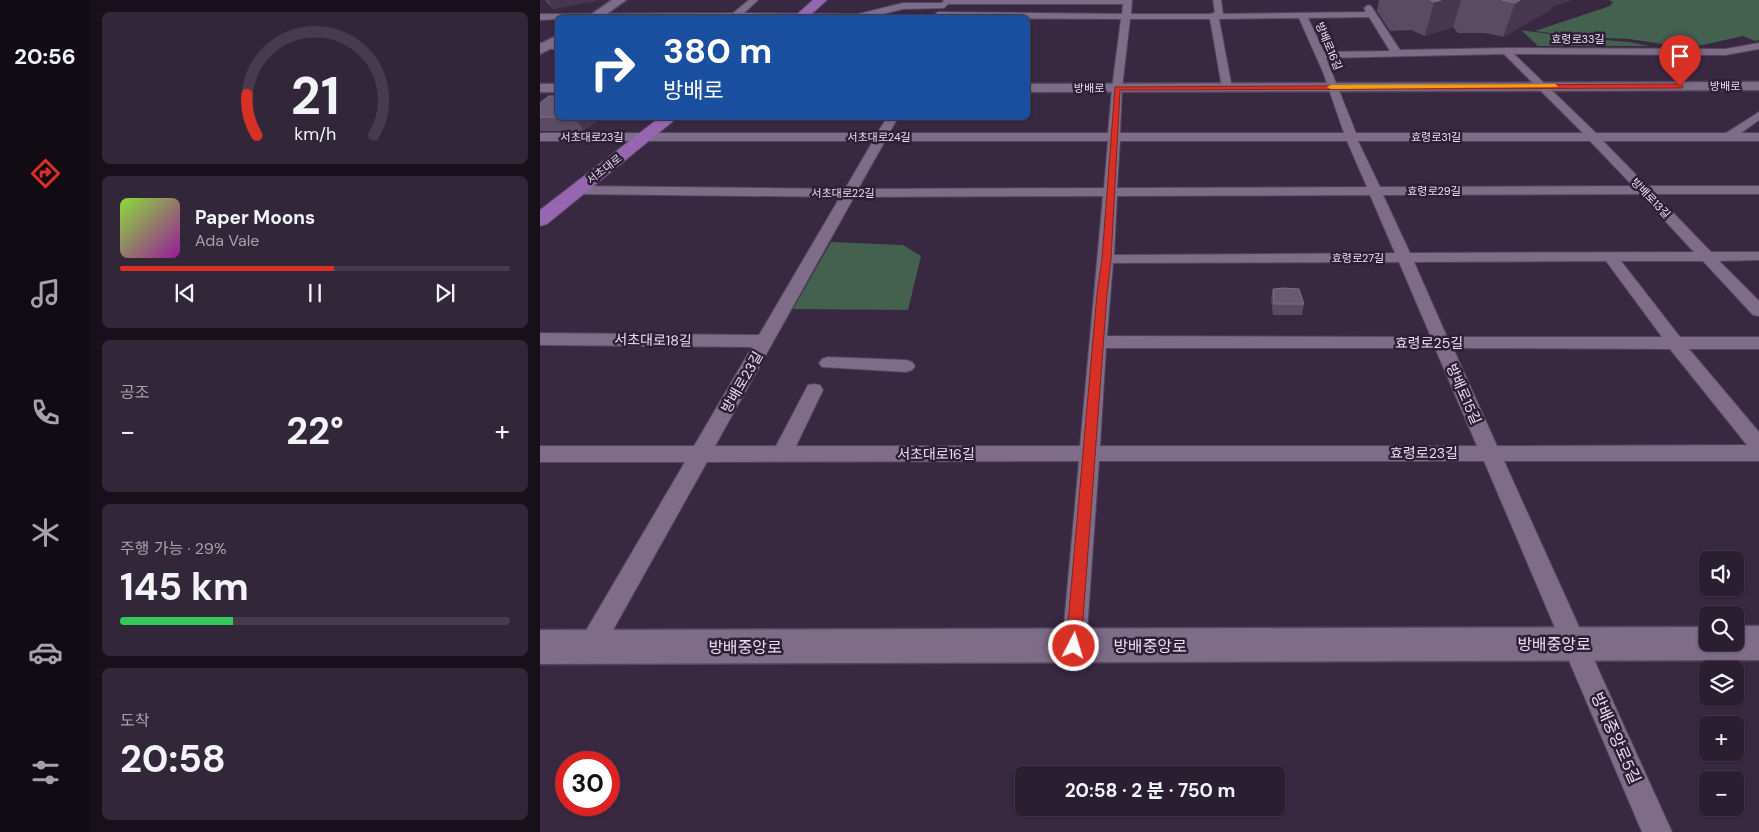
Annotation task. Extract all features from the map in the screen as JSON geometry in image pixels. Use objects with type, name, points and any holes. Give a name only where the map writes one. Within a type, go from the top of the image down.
[{"type":"main road","points":[[595,15],[620,0]]},
{"type":"main road","points":[[801,15],[821,0]]},
{"type":"main road","name":"방배로","points":[[1030,88],[1759,86]]},
{"type":"main road","points":[[540,88],[555,88]]},
{"type":"main road","name":"서초대로","points":[[540,220],[666,120]]},
{"type":"main road","name":"방배중앙로","points":[[540,648],[1759,643]]},
{"type":"street","points":[[736,15],[754,0]]},
{"type":"street","points":[[1214,16],[1219,13],[1217,0]]},
{"type":"street","points":[[866,15],[903,6],[946,3],[1128,1],[1124,16],[1117,88],[1106,259],[1074,646]]},
{"type":"street","points":[[938,15],[946,3]]},
{"type":"street","points":[[1030,16],[1302,15],[1370,11],[1396,52]]},
{"type":"street","name":"방배로16길","points":[[1302,15],[1332,87]]},
{"type":"street","points":[[1214,16],[1227,88]]},
{"type":"street","points":[[540,17],[555,17]]},
{"type":"street","name":"효령로33길","points":[[1320,55],[1506,51],[1725,52],[1759,46]]},
{"type":"street","points":[[1506,51],[1542,86]]},
{"type":"street","name":"방배로13길","points":[[1542,86],[1759,311]]},
{"type":"street","name":"방배로15길","points":[[1332,87],[1375,191],[1574,644]]},
{"type":"street","points":[[1729,138],[1759,115]]},
{"type":"street","name":"방배로23길","points":[[590,647],[891,120]]},
{"type":"street","name":"서초대로24길","points":[[644,137],[1114,137]]},
{"type":"street","name":"서초대로23길","points":[[540,138],[644,137]]},
{"type":"street","name":"효령로31길","points":[[1114,137],[1759,138]]},
{"type":"street","name":"서초대로22길","points":[[577,190],[850,193],[1109,192]]},
{"type":"street","name":"효령로29길","points":[[1109,192],[1759,190]]},
{"type":"street","name":"효령로27길","points":[[1106,259],[1759,256]]},
{"type":"street","points":[[1610,257],[1675,343],[1759,446]]},
{"type":"street","name":"서초대로18길","points":[[540,339],[765,341]]},
{"type":"street","name":"효령로25길","points":[[1098,342],[1759,343]]},
{"type":"street","points":[[828,362],[906,366]]},
{"type":"street","points":[[782,454],[814,390]]},
{"type":"street","name":"효령로23길","points":[[1090,454],[1759,453]]},
{"type":"street","name":"서초대로16길","points":[[540,454],[1090,454]]},
{"type":"street","name":"방배중앙로5길","points":[[1574,644],[1657,832]]},
{"type":"green space","points":[[1609,0],[1759,0],[1759,40],[1755,41],[1743,36],[1689,48],[1629,39],[1582,37],[1535,31],[1610,6],[1613,2]]},
{"type":"green space","points":[[1521,30],[1629,42],[1649,46],[1538,46]]},
{"type":"green space","points":[[831,242],[903,245],[921,256],[908,310],[793,309]]},
{"type":"building","points":[[1502,0],[1520,0],[1515,3]]},
{"type":"building","points":[[549,96],[555,96],[555,117],[540,117],[540,103]]},
{"type":"building","points":[[1273,289],[1299,289],[1304,304],[1274,304]]},
{"type":"slow traffic","points":[[1331,87],[1555,86]]},
{"type":"route","points":[[1074,646],[1106,259],[1117,88],[1680,86]]}]
